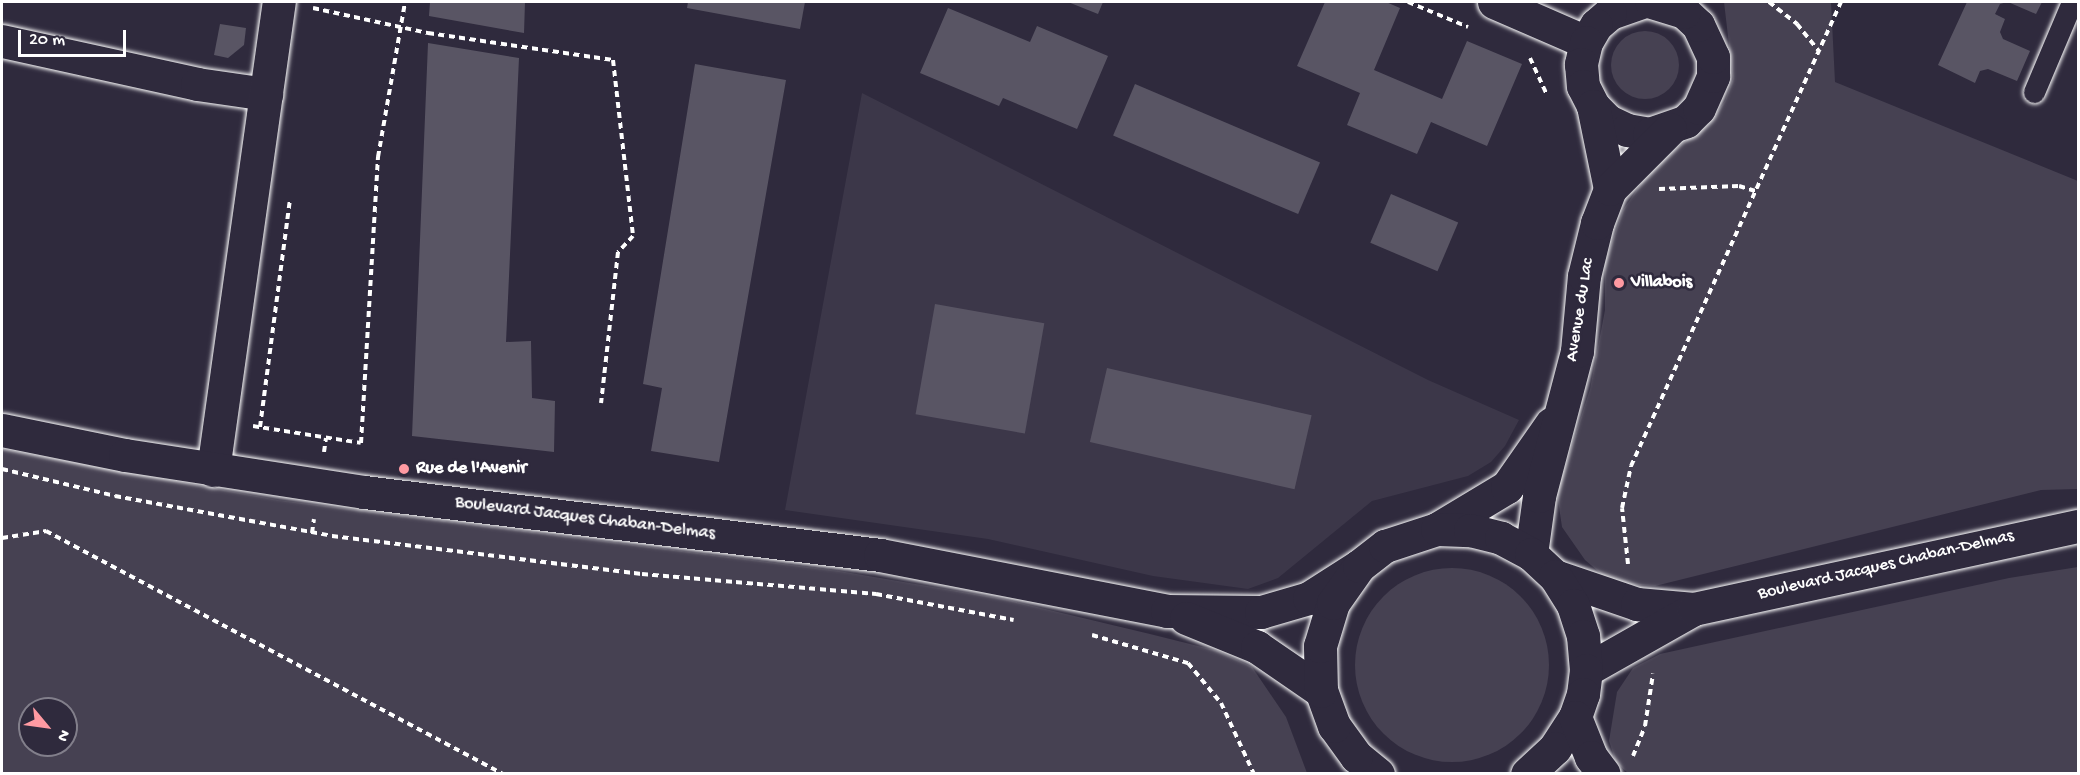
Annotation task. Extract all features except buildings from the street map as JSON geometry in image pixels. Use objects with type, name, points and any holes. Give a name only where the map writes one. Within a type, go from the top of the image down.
[{"type":"main road","points":[[213,470],[279,2]]},
{"type":"main road","points":[[1494,2],[1586,42]]},
{"type":"main road","points":[[1610,189],[1593,106],[1583,86],[1581,64],[1586,42],[1610,13],[1642,2]]},
{"type":"main road","points":[[1652,2],[1683,12],[1701,13]]},
{"type":"main road","name":"Avenue du Lac","points":[[1531,554],[1539,496],[1577,351],[1584,276],[1610,189],[1670,129],[1699,108],[1713,76],[1713,57],[1701,13]]},
{"type":"main road","points":[[2,41],[197,84],[266,94]]},
{"type":"main road","points":[[1593,106],[1608,121],[1627,130],[1649,134],[1670,129]]},
{"type":"main road","name":"Avenue du Lac","points":[[1437,529],[1507,487],[1561,411]]},
{"type":"main road","name":"Boulevard Jacques Chaban-Delmas","points":[[2,430],[213,470],[417,499],[880,555],[1167,611],[1257,646],[1321,691]]},
{"type":"main road","name":"Boulevard Jacques Chaban-Delmas","points":[[1586,670],[1642,619],[2079,526]]},
{"type":"main road","points":[[1378,774],[1356,756],[1334,726],[1321,691],[1320,646],[1333,603],[1359,566],[1385,546],[1437,529],[1470,530],[1502,538],[1531,554],[1555,576],[1573,605],[1583,636],[1586,670],[1575,717],[1555,748],[1527,774]]},
{"type":"main road","name":"Boulevard Jacques Chaban-Delmas","points":[[1167,611],[1261,612],[1309,598],[1359,566]]},
{"type":"main road","points":[[1555,576],[1642,619]]},
{"type":"main road","points":[[1575,717],[1591,757],[1617,769]]},
{"type":"lane","points":[[2034,92],[2072,2]]},
{"type":"path","points":[[279,2],[428,33],[613,60],[633,236],[618,252],[601,403]]},
{"type":"path","points":[[313,20],[316,2]]},
{"type":"path","points":[[219,420],[361,443],[378,157],[405,2]]},
{"type":"path","points":[[1769,2],[1797,24],[1819,51]]},
{"type":"path","points":[[1617,769],[1645,726],[1654,682],[1642,619],[1630,581],[1622,508],[1631,466],[1841,2]]},
{"type":"path","points":[[260,427],[290,194]]},
{"type":"path","points":[[2,469],[115,496],[332,536],[642,574],[876,594],[1023,622]]},
{"type":"path","points":[[2,538],[46,531],[503,774]]},
{"type":"path","points":[[1079,632],[1188,663],[1221,703],[1254,774]]},
{"type":"shaded area","points":[[1724,2],[1831,2],[1835,82],[2078,181],[2078,489],[2041,490],[1655,586],[1612,583],[1585,560],[1562,527],[1557,493],[1590,389],[1605,310],[1605,263],[1623,210],[1654,165],[1709,124],[1725,101],[1733,79]]},
{"type":"shaded area","points":[[1645,31],[1658,34],[1669,41],[1676,52],[1679,65],[1676,78],[1669,89],[1658,96],[1645,99],[1632,96],[1621,89],[1614,78],[1611,65],[1614,52],[1621,41],[1632,34]]},
{"type":"shaded area","points":[[862,93],[1428,380],[1519,420],[1505,446],[1491,462],[1468,476],[1372,501],[1278,578],[1248,589],[1153,576],[988,539],[785,510]]},
{"type":"shaded area","points":[[2,449],[278,500],[839,571],[1004,599],[1150,634],[1218,651],[1252,667],[1286,717],[1307,773],[2,773]]},
{"type":"shaded area","points":[[2078,567],[2078,773],[1629,774],[1616,762],[1609,741],[1617,692],[1633,668],[1660,654],[2009,578]]},
{"type":"shaded area","points":[[1452,568],[1480,572],[1498,580],[1513,590],[1527,604],[1545,637],[1549,665],[1545,693],[1537,711],[1527,726],[1513,740],[1480,758],[1452,762],[1424,758],[1406,750],[1391,740],[1377,726],[1359,693],[1355,665],[1359,637],[1367,619],[1377,604],[1391,590],[1424,572]]},
{"type":"place","name":"Villabois","points":[[1619,283]]},
{"type":"place","name":"Rue de l'Avenir","points":[[404,469]]}]
